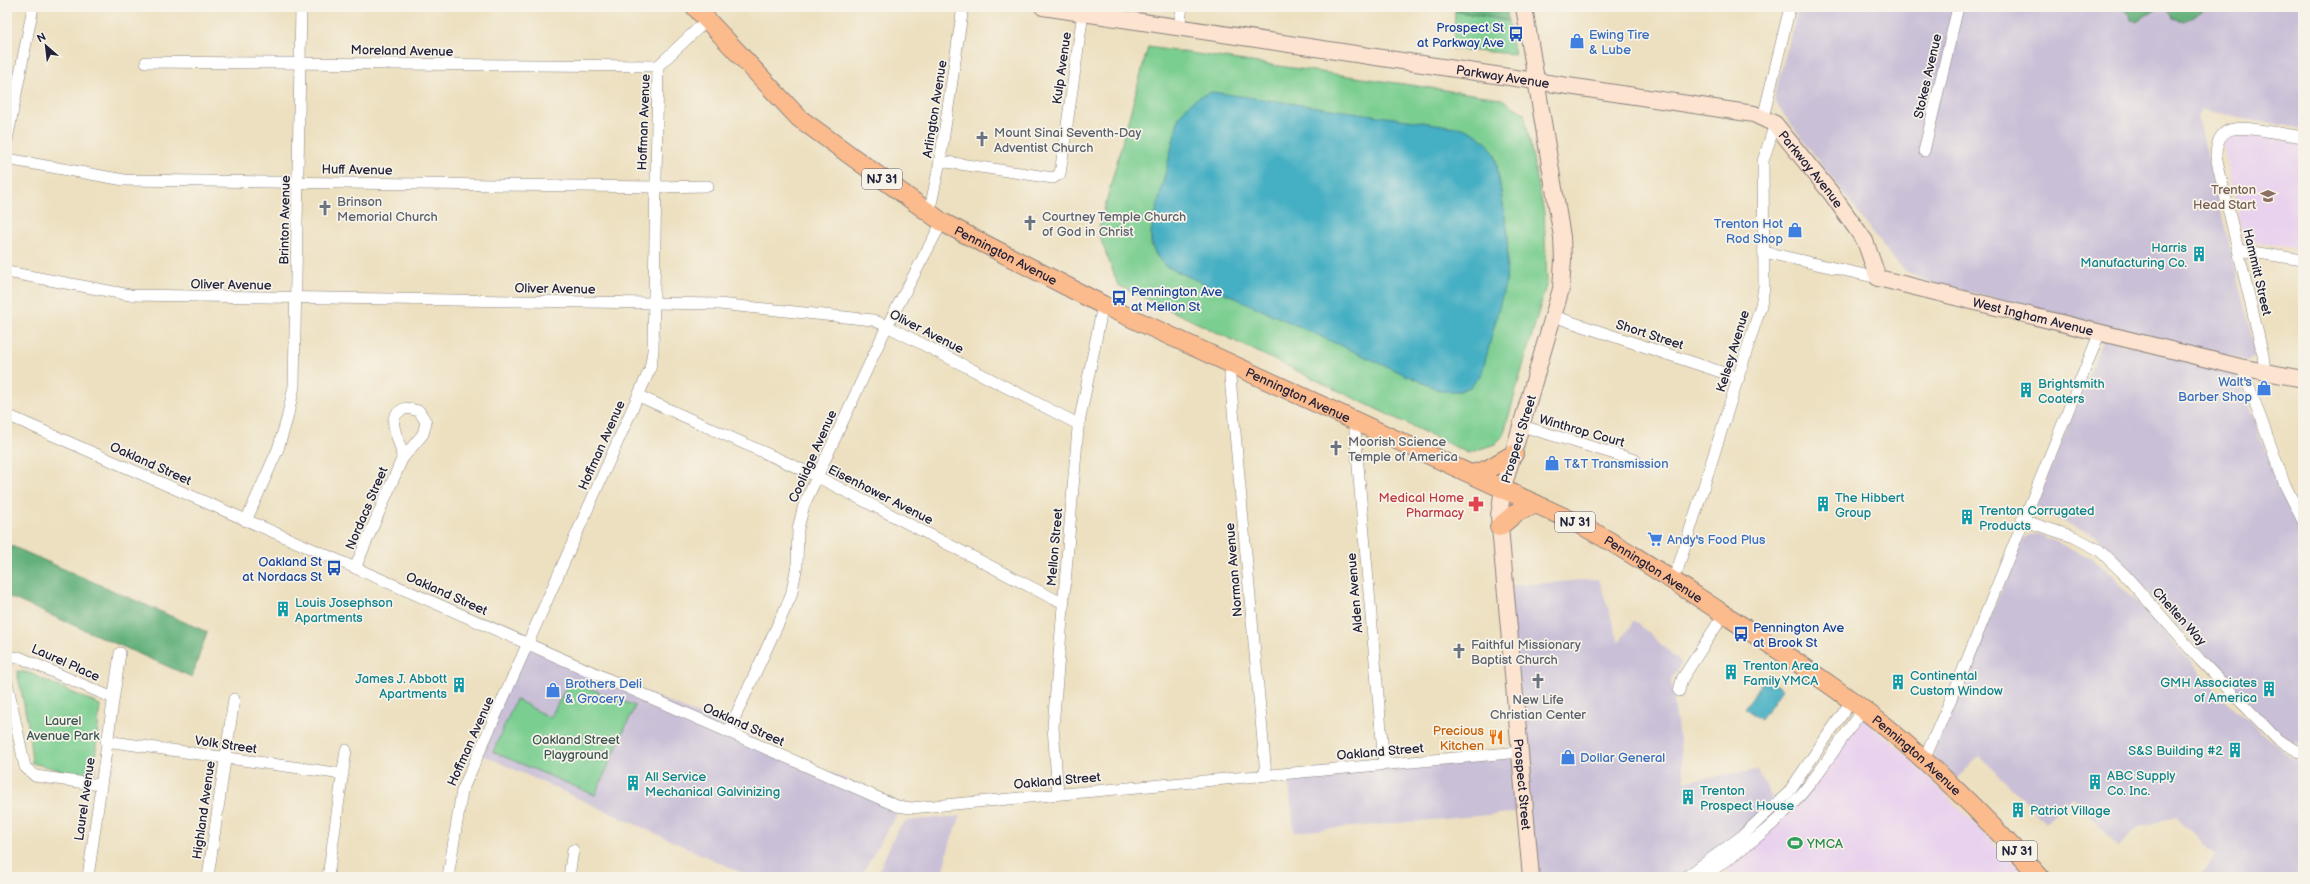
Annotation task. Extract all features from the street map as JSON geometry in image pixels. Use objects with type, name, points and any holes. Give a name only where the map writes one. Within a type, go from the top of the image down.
[{"type":"main road","name":"Pennington Avenue","points":[[695,7],[799,118],[936,218],[1103,305],[1503,488],[1606,538],[1672,579],[1857,704],[1924,760],[2010,844],[2040,877]]},
{"type":"main road","points":[[1472,474],[1488,469],[1514,454]]},
{"type":"main road","points":[[1499,527],[1517,512],[1536,504]]},
{"type":"street","points":[[7,140],[32,7]]},
{"type":"street","name":"Brinton Avenue","points":[[246,521],[278,449],[287,419],[294,386],[301,7]]},
{"type":"street","name":"Arlington Avenue","points":[[936,218],[940,161],[963,7]]},
{"type":"street","name":"Parkway Avenue","points":[[1043,7],[1754,114],[1769,121],[1822,182],[1865,241],[1878,278]]},
{"type":"street","points":[[1179,28],[1182,7]]},
{"type":"street","name":"Prospect Street","points":[[1524,7],[1562,237],[1563,260],[1560,289],[1553,316],[1503,488],[1499,527],[1531,877]]},
{"type":"street","name":"Kelsey Avenue","points":[[1672,579],[1678,568],[1739,378],[1761,304],[1764,287],[1762,161],[1790,7]]},
{"type":"street","name":"Stokes Avenue","points":[[1924,152],[1958,7]]},
{"type":"street","name":"Kulp Avenue","points":[[940,161],[1053,178],[1060,174],[1082,13]]},
{"type":"street","name":"Hoffman Avenue","points":[[448,877],[462,791],[651,365],[653,351],[658,66],[707,20]]},
{"type":"street","name":"Moreland Avenue","points":[[146,62],[658,66]]},
{"type":"street","name":"Hammitt Street","points":[[2265,372],[2263,355],[2216,156],[2218,141],[2222,135],[2235,128],[2303,137]]},
{"type":"street","name":"Huff Avenue","points":[[7,159],[124,180],[655,187],[708,186]]},
{"type":"street","name":"Coolidge Avenue","points":[[728,732],[790,596],[797,565],[798,529],[801,512],[816,476],[936,218]]},
{"type":"street","points":[[2239,250],[2303,260]]},
{"type":"street","name":"West Ingham Avenue","points":[[1764,252],[1878,278],[2242,367],[2303,379]]},
{"type":"street","name":"Oliver Avenue","points":[[7,272],[130,296],[741,306],[873,320],[1078,424]]},
{"type":"street","name":"Mellon Street","points":[[1058,794],[1053,726],[1078,424],[1103,305]]},
{"type":"street","name":"Short Street","points":[[1553,316],[1739,378]]},
{"type":"street","points":[[1924,760],[1954,692],[2022,520],[2100,332]]},
{"type":"street","name":"Norman Avenue","points":[[1231,364],[1230,377],[1266,775]]},
{"type":"street","points":[[2242,367],[2285,485],[2303,521]]},
{"type":"street","name":"Eisenhower Avenue","points":[[638,396],[816,476],[1054,599],[1064,602]]},
{"type":"street","name":"Oakland Street","points":[[7,415],[897,806],[911,808],[1520,752]]},
{"type":"street","name":"Alden Avenue","points":[[1354,420],[1384,764]]},
{"type":"street","name":"Winthrop Court","points":[[1522,426],[1635,460]]},
{"type":"street","name":"Nordacs Street","points":[[355,568],[402,459]]},
{"type":"street","name":"Chelten Way","points":[[2022,520],[2074,537],[2099,550],[2125,576],[2200,660],[2278,740],[2303,754]]},
{"type":"street","points":[[1679,691],[1682,678],[1724,614]]},
{"type":"street","name":"Laurel Avenue","points":[[88,877],[106,741],[120,653]]},
{"type":"street","name":"Laurel Place","points":[[7,658],[19,657],[113,698]]},
{"type":"street","points":[[7,682],[25,767],[29,773],[35,776],[100,785]]},
{"type":"street","name":"Highland Avenue","points":[[208,877],[234,699]]},
{"type":"street","points":[[1686,877],[1742,836],[1788,794],[1857,704]]},
{"type":"street","points":[[1703,877],[1756,839],[1790,807],[1824,766],[1857,704]]},
{"type":"street","name":"Volk Street","points":[[106,741],[342,774]]},
{"type":"street","points":[[328,877],[346,750]]},
{"type":"street","points":[[569,877],[573,850]]},
{"type":"shaded area","points":[[1799,7],[2122,7],[2136,22],[2152,11],[2163,7],[2173,19],[2208,7],[2303,7],[2303,129],[2202,110],[2198,117],[2256,355],[2247,361],[1929,282],[1907,272],[1893,259],[1776,104],[1774,96]]},
{"type":"shaded area","name":"Trenton Head Start","points":[[2242,133],[2303,143],[2303,250],[2244,240],[2223,145],[2230,135]]},
{"type":"shaded area","points":[[2103,339],[2237,372],[2260,438],[2266,446],[2265,449],[2303,534],[2303,745],[2290,740],[2272,728],[2095,535],[2038,511],[2036,505],[2039,497]]},
{"type":"shaded area","points":[[2038,534],[2092,558],[2112,575],[2229,704],[2292,758],[2303,762],[2303,877],[2198,877],[2215,856],[2176,816],[2140,827],[2118,846],[2072,797],[2046,823],[1980,756],[1956,779],[1934,760],[1933,753],[2022,541],[2027,535]]},
{"type":"shaded area","points":[[1599,579],[1619,642],[1634,620],[1682,663],[1671,680],[1685,781],[1758,770],[1779,812],[1683,877],[1530,877],[1523,812],[1294,832],[1288,772],[1521,752],[1505,586]]},
{"type":"shaded area","points":[[528,641],[903,804],[860,877],[751,877],[476,752]]},
{"type":"shaded area","points":[[1863,718],[1903,752],[2027,877],[1733,877],[1724,868],[1756,844]]},
{"type":"shaded area","points":[[961,816],[951,840],[941,877],[876,877],[897,830],[906,821]]},
{"type":"green space","points":[[1455,7],[1507,7],[1508,21],[1455,11]]},
{"type":"green space","points":[[2122,7],[2163,7],[2152,11],[2137,22],[2131,20],[2130,15]]},
{"type":"green space","points":[[2163,7],[2208,7],[2184,22],[2173,19]]},
{"type":"green space","points":[[1455,11],[1508,21],[1515,54],[1453,49]]},
{"type":"green space","points":[[1148,47],[1500,98],[1524,113],[1544,213],[1547,282],[1503,436],[1495,444],[1468,453],[1118,285],[1098,232]],"holes":[[[1212,92],[1495,155],[1508,235],[1506,282],[1157,257],[1151,245],[1151,232]]]},
{"type":"green space","points":[[7,544],[207,632],[192,677],[7,596]]},
{"type":"green space","name":"Laurel Avenue Park","points":[[17,671],[29,673],[100,705],[94,773],[79,775],[32,763],[28,724]]},
{"type":"green space","name":"Oakland Street Playground","points":[[570,681],[635,706],[595,795],[493,752],[516,699],[550,718]]},
{"type":"water","points":[[1212,92],[1463,128],[1477,135],[1489,146],[1495,155],[1508,235],[1506,281],[1482,373],[1470,387],[1460,391],[1441,391],[1165,266],[1154,250],[1151,232],[1179,117],[1193,101]]},
{"type":"water","points":[[1765,678],[1782,689],[1761,720],[1745,708]]},
{"type":"place","name":"Prospect St at Parkway Ave","points":[[1516,34]]},
{"type":"place","name":"Ewing Tire & Lube","points":[[1577,41]]},
{"type":"place","name":"Mount Sinai Seventh-Day Adventist Church","points":[[982,139]]},
{"type":"place","name":"Trenton Head Start","points":[[2268,196]]},
{"type":"place","name":"Brinson Memorial Church","points":[[325,208]]},
{"type":"place","name":"Courtney Temple Church of God in Christ","points":[[1030,223]]},
{"type":"place","name":"Trenton Hot Rod Shop","points":[[1795,230]]},
{"type":"place","name":"Harris Manufacturing Co.","points":[[2199,254]]},
{"type":"place","name":"Pennington Ave at Mellon St","points":[[1119,298]]},
{"type":"place","name":"Walt's Barber Shop","points":[[2264,388]]},
{"type":"place","name":"Brightsmith Coaters","points":[[2026,390]]},
{"type":"place","name":"Moorish Science Temple of America","points":[[1336,448]]},
{"type":"place","name":"T&T Transmission","points":[[1552,463]]},
{"type":"place","name":"Medical Home Pharmacy","points":[[1476,504]]},
{"type":"place","name":"The Hibbert Group","points":[[1823,504]]},
{"type":"place","name":"Trenton Corrugated Products","points":[[1967,517]]},
{"type":"place","name":"Andy's Food Plus","points":[[1655,539]]},
{"type":"place","name":"Oakland St at Nordacs St","points":[[334,568]]},
{"type":"place","name":"Louis Josephson Apartments","points":[[283,609]]},
{"type":"place","name":"Pennington Ave at Brook St","points":[[1741,634]]},
{"type":"place","name":"Faithful Missionary Baptist Church","points":[[1459,651]]},
{"type":"place","name":"Trenton Area Family YMCA","points":[[1731,672]]},
{"type":"place","name":"New Life Christian Center","points":[[1538,681]]},
{"type":"place","name":"Continental Custom Window","points":[[1898,682]]},
{"type":"place","name":"James J. Abbott Apartments","points":[[459,685]]},
{"type":"place","name":"GMH Associates of America","points":[[2269,689]]},
{"type":"place","name":"Brothers Deli & Grocery","points":[[553,690]]},
{"type":"place","name":"Precious Kitchen","points":[[1496,737]]},
{"type":"place","name":"S&S Building #2","points":[[2235,750]]},
{"type":"place","name":"Dollar General","points":[[1568,757]]},
{"type":"place","name":"ABC Supply Co. Inc.","points":[[2095,782]]},
{"type":"place","name":"All Service Mechanical Galvinizing","points":[[633,783]]},
{"type":"place","name":"Trenton Prospect House","points":[[1688,797]]},
{"type":"place","name":"Patriot Village","points":[[2018,810]]},
{"type":"place","name":"YMCA","points":[[1795,843]]}]
